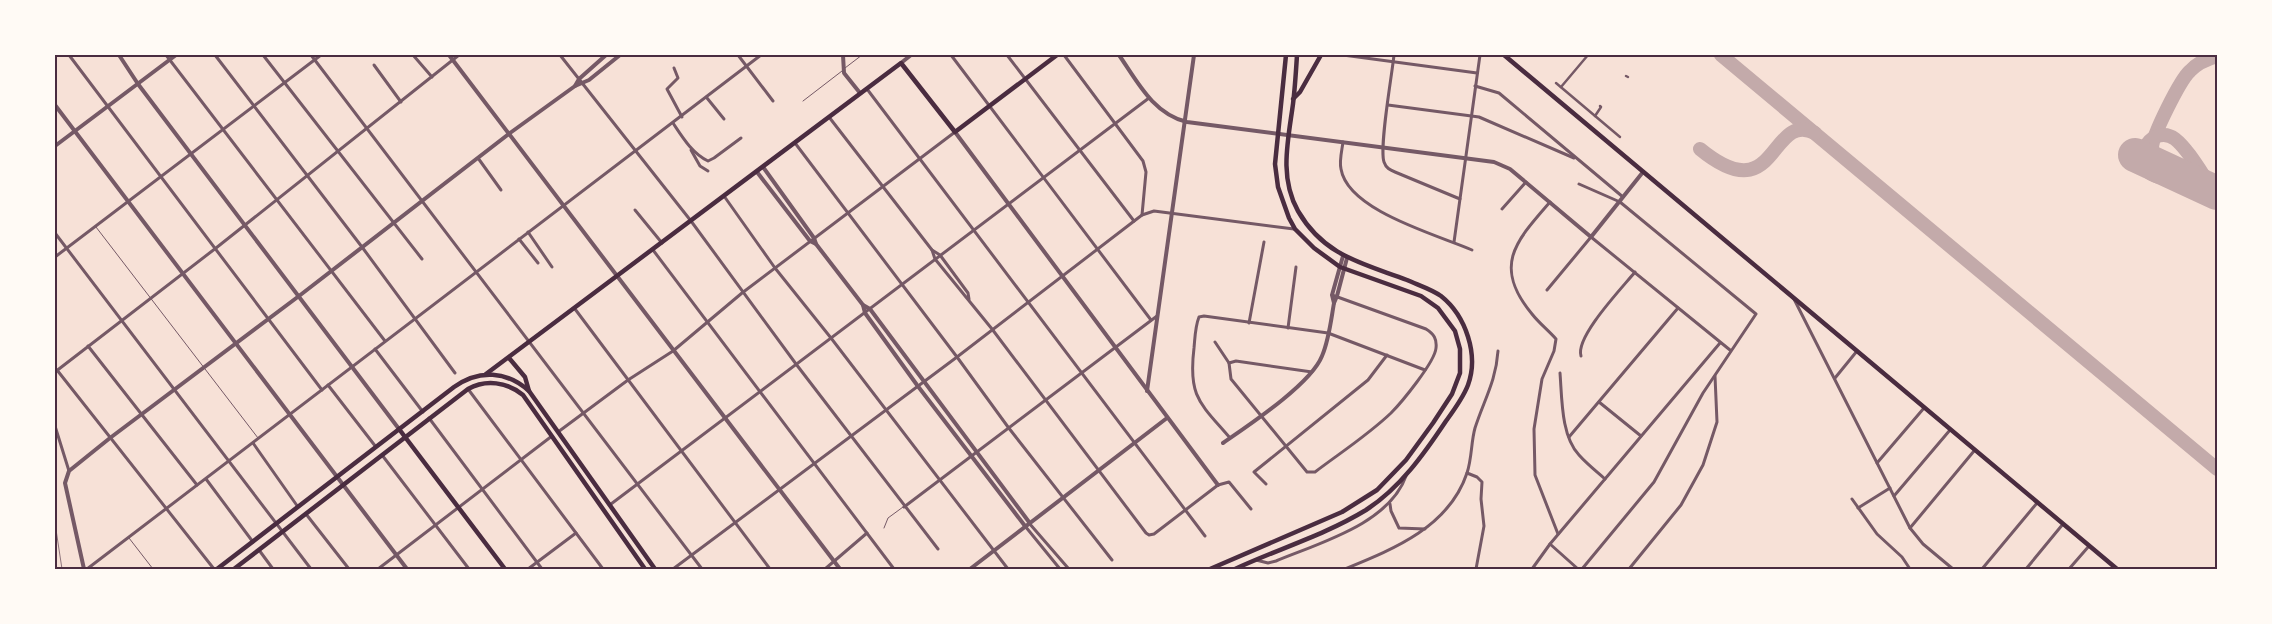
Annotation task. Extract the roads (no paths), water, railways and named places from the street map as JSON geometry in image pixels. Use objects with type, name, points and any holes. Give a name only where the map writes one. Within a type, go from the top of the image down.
[{"type":"main road","points":[[216,569],[459,384],[469,378],[486,374],[509,358],[901,62],[955,132],[1057,55]]},
{"type":"main road","points":[[1210,569],[1342,512],[1377,490],[1406,460],[1443,407],[1458,381],[1460,349],[1455,331],[1444,313],[1421,296],[1342,268],[1314,248],[1295,229],[1281,200],[1275,164],[1286,55]]},
{"type":"main road","points":[[1235,569],[1322,532],[1365,510],[1388,494],[1407,475],[1448,418],[1468,385],[1472,356],[1468,337],[1458,315],[1440,296],[1425,287],[1345,257],[1312,232],[1290,194],[1286,174],[1297,55]]},
{"type":"main road","points":[[1294,99],[1321,55]]},
{"type":"main road","points":[[1504,55],[2113,568]]},
{"type":"main road","points":[[509,358],[525,377],[529,391]]},
{"type":"main road","points":[[486,374],[514,380],[529,391],[611,504],[655,569]]},
{"type":"main road","points":[[234,569],[468,389],[481,384],[494,383],[516,390],[535,411],[646,569]]},
{"type":"main road","points":[[399,429],[504,569]]},
{"type":"street","points":[[69,55],[106,106],[269,317],[322,390]]},
{"type":"street","points":[[119,55],[138,84],[399,429]]},
{"type":"street","points":[[166,55],[278,198],[331,272],[386,341]]},
{"type":"street","points":[[55,146],[176,55]]},
{"type":"street","points":[[214,55],[362,247],[455,373]]},
{"type":"street","points":[[263,55],[422,259]]},
{"type":"street","points":[[311,55],[702,569]]},
{"type":"street","points":[[55,257],[321,55]]},
{"type":"street","points":[[413,55],[432,77]]},
{"type":"street","points":[[449,55],[840,569]]},
{"type":"street","points":[[216,569],[165,509],[56,371],[216,248],[459,55]]},
{"type":"street","points":[[560,55],[691,221],[742,293],[850,437],[938,549]]},
{"type":"street","points":[[575,86],[578,79],[606,55]]},
{"type":"street","points":[[620,55],[583,84],[575,86],[510,133],[331,272],[110,438],[70,471],[65,483],[85,569],[259,439],[414,318],[682,117],[761,55]]},
{"type":"street","points":[[738,55],[773,101]]},
{"type":"street","points":[[843,55],[843,70],[860,93]]},
{"type":"street","points":[[901,62],[911,55]]},
{"type":"street","points":[[951,55],[1151,320]]},
{"type":"street","points":[[1008,55],[1134,220]]},
{"type":"street","points":[[1064,55],[1145,166],[1142,215]]},
{"type":"street","points":[[1119,55],[1149,98],[1170,117],[1186,122],[1383,146],[1503,165],[1730,350]]},
{"type":"street","points":[[1147,391],[1194,55]]},
{"type":"street","points":[[1342,55],[1477,73]]},
{"type":"street","points":[[1394,55],[1383,146],[1384,163],[1388,169],[1460,199]]},
{"type":"street","points":[[1454,242],[1480,55]]},
{"type":"street","points":[[1561,87],[1588,55]]},
{"type":"street","points":[[374,65],[401,102]]},
{"type":"street","points":[[674,68],[678,78],[667,89],[682,117]]},
{"type":"street","points":[[1556,83],[1620,137]]},
{"type":"street","points":[[1475,86],[1499,93],[1574,158],[1624,198]]},
{"type":"street","points":[[866,88],[1205,536]]},
{"type":"street","points":[[706,98],[724,119]]},
{"type":"street","points":[[611,504],[1114,122],[1149,98]]},
{"type":"street","points":[[55,105],[184,272],[407,569]]},
{"type":"street","points":[[1388,105],[1471,116],[1490,121],[1574,158]]},
{"type":"street","points":[[1595,116],[1600,106]]},
{"type":"street","points":[[829,117],[932,250],[935,259],[969,300],[1098,470],[1150,535],[1154,534],[1218,485],[1229,482],[1251,508]]},
{"type":"street","points":[[673,123],[700,166],[708,171]]},
{"type":"street","points":[[558,432],[628,380],[674,350],[742,293],[955,132],[1063,274],[1147,391],[1218,485]]},
{"type":"street","points":[[688,145],[700,157],[708,160],[714,158],[741,138]]},
{"type":"street","points":[[1343,142],[1340,169],[1354,192],[1360,198],[1382,213],[1472,250]]},
{"type":"street","points":[[795,143],[1008,427],[1112,560]]},
{"type":"street","points":[[478,158],[501,190]]},
{"type":"street","points":[[763,167],[814,238],[816,244],[863,305],[865,312],[971,455],[1027,524],[1068,568]]},
{"type":"street","points":[[757,172],[810,242],[816,244]]},
{"type":"street","points":[[1547,290],[1624,198],[1643,172]]},
{"type":"street","points":[[1502,209],[1526,182]]},
{"type":"street","points":[[1550,544],[1580,569],[1654,482],[1730,350],[1756,314],[1620,202],[1579,184]]},
{"type":"street","points":[[724,196],[775,268],[832,338],[1008,569]]},
{"type":"street","points":[[1550,202],[1522,234],[1510,266],[1512,280],[1521,298],[1532,314],[1556,339],[1554,351],[1542,379],[1534,429],[1535,475],[1558,534]]},
{"type":"street","points":[[635,210],[663,243]]},
{"type":"street","points":[[673,569],[957,357],[1142,215],[1150,211],[1295,229]]},
{"type":"street","points":[[528,232],[552,267]]},
{"type":"street","points":[[55,233],[275,525],[311,569]]},
{"type":"street","points":[[519,239],[538,263]]},
{"type":"street","points":[[1249,323],[1264,242]]},
{"type":"street","points":[[653,250],[894,569]]},
{"type":"street","points":[[932,250],[940,255],[968,293],[969,300]]},
{"type":"street","points":[[1223,443],[1261,415],[1312,372],[1322,355],[1334,303],[1338,296],[1345,257]]},
{"type":"street","points":[[1288,328],[1296,267]]},
{"type":"street","points":[[1334,303],[1332,295],[1342,268]]},
{"type":"street","points":[[1581,356],[1579,351],[1582,343],[1593,324],[1635,272]]},
{"type":"street","points":[[1215,342],[1229,363],[1231,379],[1307,472],[1315,472],[1390,414],[1425,370],[1436,350],[1436,339],[1433,333],[1332,295]]},
{"type":"street","points":[[1793,298],[1910,528],[1923,544],[1953,569]]},
{"type":"street","points":[[863,305],[870,309],[924,380],[1060,569]]},
{"type":"street","points":[[1569,438],[1678,308]]},
{"type":"street","points":[[575,309],[770,569]]},
{"type":"street","points":[[904,506],[1157,316]]},
{"type":"street","points":[[1230,438],[1206,409],[1197,396],[1192,384],[1191,373],[1199,317],[1204,316],[1328,333],[1425,370]]},
{"type":"street","points":[[1532,569],[1558,534],[1720,343]]},
{"type":"street","points":[[88,346],[197,485]]},
{"type":"street","points":[[375,349],[423,412]]},
{"type":"street","points":[[1345,569],[1402,544],[1426,529],[1457,494],[1467,473],[1474,432],[1497,371],[1498,351]]},
{"type":"street","points":[[1835,378],[1857,351]]},
{"type":"street","points":[[1266,484],[1254,472],[1368,380],[1388,355]]},
{"type":"street","points":[[1229,363],[1236,361],[1312,372]]},
{"type":"street","points":[[1560,373],[1569,438],[1578,455],[1605,479]]},
{"type":"street","points":[[1629,569],[1681,505],[1703,464],[1717,422],[1715,375]]},
{"type":"street","points":[[328,385],[376,447]]},
{"type":"street","points":[[468,389],[603,569]]},
{"type":"street","points":[[1599,402],[1641,436]]},
{"type":"street","points":[[1877,463],[1924,408]]},
{"type":"street","points":[[429,418],[542,569]]},
{"type":"street","points":[[970,569],[1167,418]]},
{"type":"street","points":[[55,426],[70,471]]},
{"type":"street","points":[[1894,496],[1950,430]]},
{"type":"street","points":[[378,569],[552,436]]},
{"type":"street","points":[[253,443],[298,507]]},
{"type":"street","points":[[1910,528],[1974,450]]},
{"type":"street","points":[[382,454],[469,569]]},
{"type":"street","points":[[1467,473],[1482,482],[1481,499],[1484,526],[1476,569]]},
{"type":"street","points":[[1255,560],[1268,563],[1276,561],[1343,533],[1390,504],[1402,487],[1407,475]]},
{"type":"street","points":[[206,479],[253,542]]},
{"type":"street","points":[[1858,508],[1890,488]]},
{"type":"street","points":[[1852,499],[1877,534],[1902,557],[1910,569]]},
{"type":"street","points":[[1982,569],[2037,503]]},
{"type":"street","points":[[1390,504],[1393,517],[1399,528],[1426,529]]},
{"type":"street","points":[[306,514],[349,569]]},
{"type":"street","points":[[2026,569],[2063,524]]},
{"type":"street","points":[[528,569],[576,533]]},
{"type":"street","points":[[824,569],[867,533]]},
{"type":"street","points":[[2069,569],[2089,546]]},
{"type":"street","points":[[259,550],[273,569]]},
{"type":"lane","points":[[803,101],[862,55]]},
{"type":"lane","points":[[96,226],[259,439]]},
{"type":"lane","points":[[884,528],[888,518],[904,506]]},
{"type":"lane","points":[[128,537],[153,569]]},
{"type":"railway","points":[[55,523],[62,569]]}]
